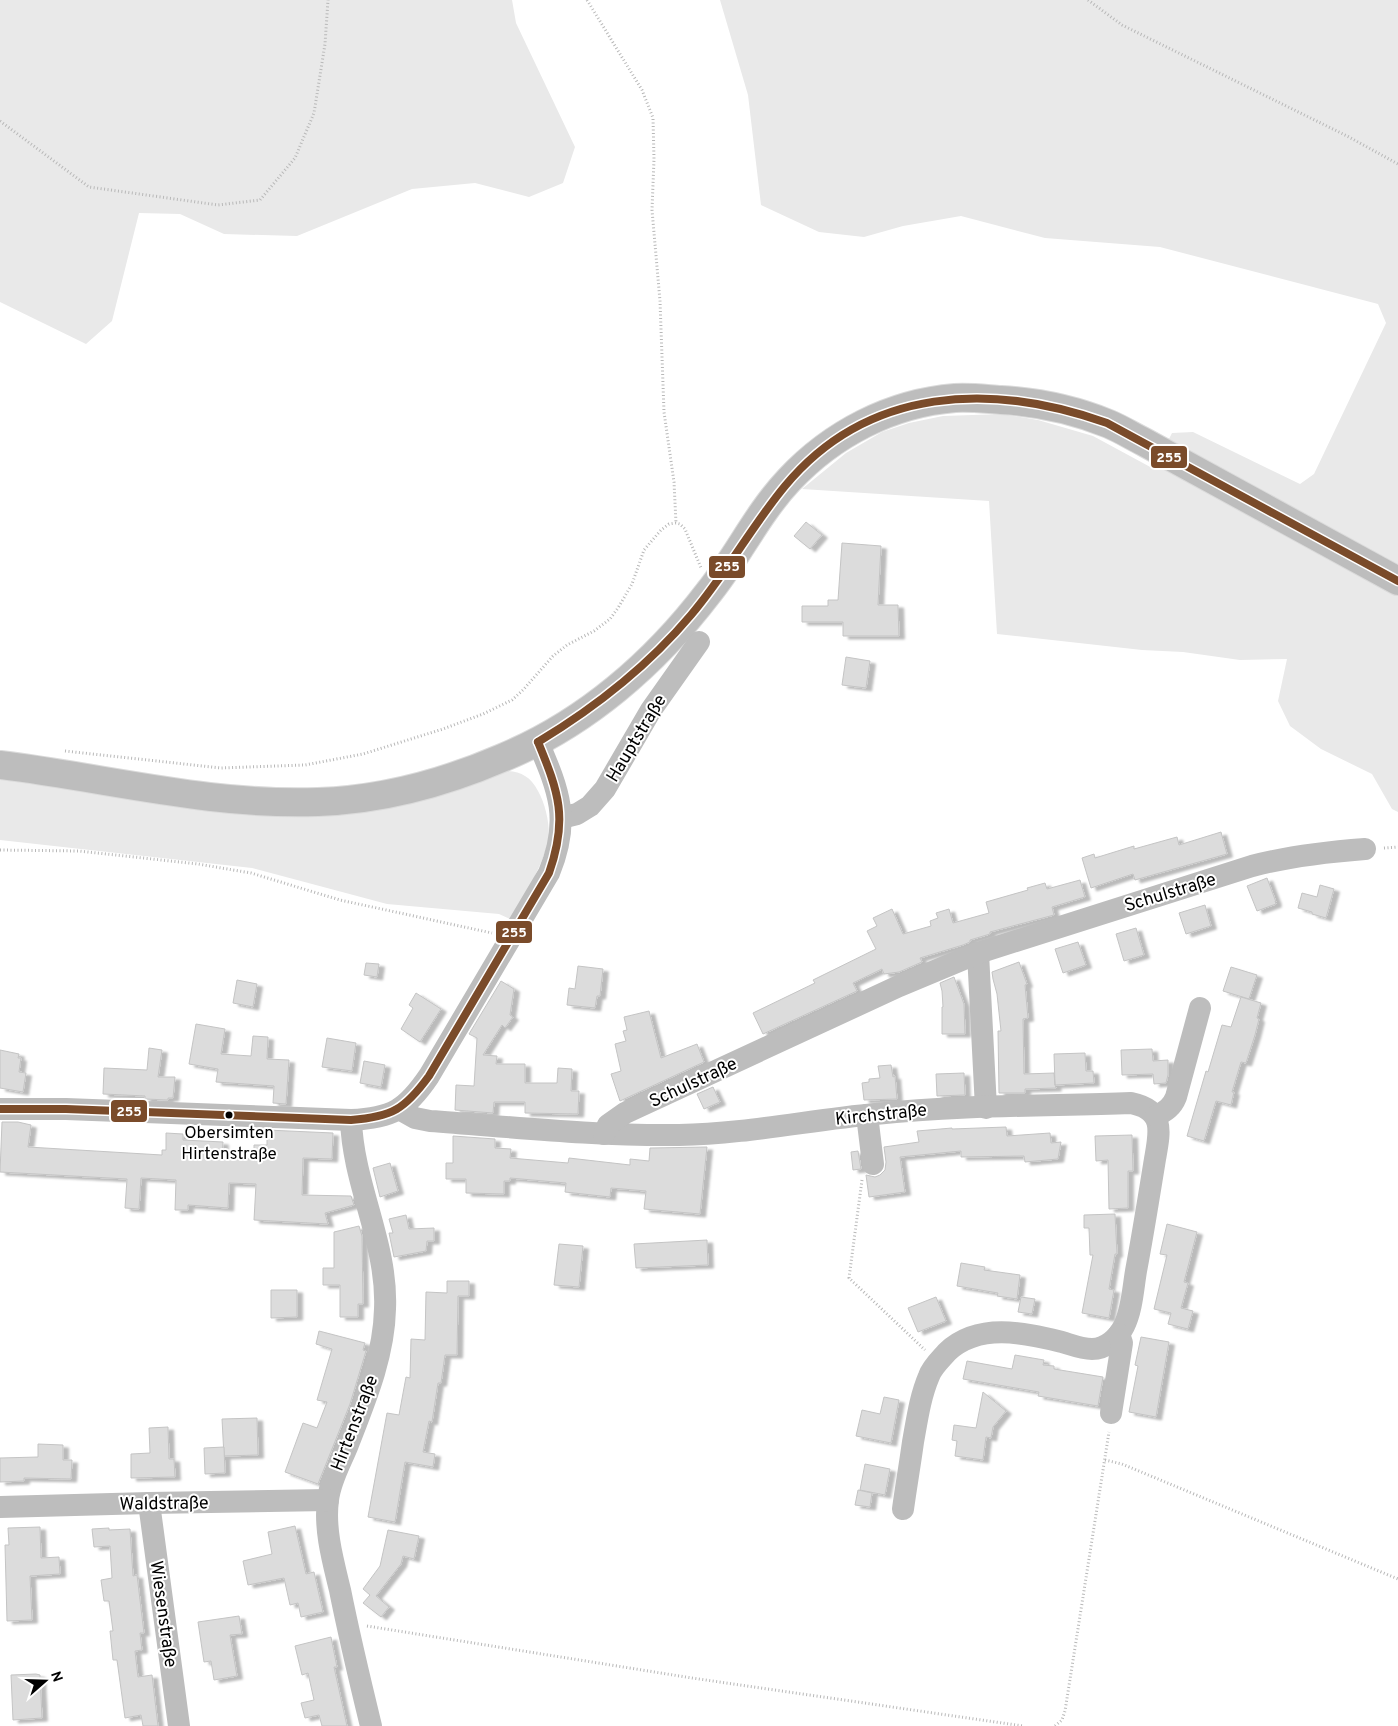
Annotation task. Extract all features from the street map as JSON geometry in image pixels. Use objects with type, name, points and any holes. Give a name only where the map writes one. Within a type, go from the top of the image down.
[{"type":"main road","points":[[0,765],[217,798],[294,803],[358,798],[420,787],[482,767],[538,742],[559,730],[604,699],[634,674],[680,627],[710,592],[759,518],[788,482],[823,448],[880,416],[922,403],[958,398],[1025,401],[1061,409],[1107,423],[1398,581]]},
{"type":"street","name":"Hauptstraße","points":[[561,818],[578,814],[590,806],[605,789],[652,710],[699,642]]},
{"type":"street","points":[[0,1109],[66,1109],[351,1120],[368,1119],[400,1110],[417,1094],[429,1076],[553,864],[561,836],[560,801],[538,742]]},
{"type":"street","name":"Schulstraße","points":[[604,1134],[608,1125],[625,1113],[978,952],[1260,864],[1311,853],[1365,849]]},
{"type":"street","points":[[978,952],[986,1108]]},
{"type":"street","points":[[903,1509],[922,1398],[930,1374],[948,1351],[961,1342],[991,1332],[1021,1333],[1092,1349],[1102,1347],[1111,1342],[1124,1326],[1129,1313],[1156,1152],[1158,1131],[1156,1116],[1173,1105],[1200,1008]]},
{"type":"street","name":"Kirchstraße","points":[[604,1134],[716,1134],[930,1109],[1132,1103],[1143,1106],[1152,1111],[1156,1116]]},
{"type":"street","points":[[400,1110],[415,1118],[430,1121],[604,1134]]},
{"type":"street","points":[[867,1115],[873,1164]]},
{"type":"street","name":"Hirtenstraße","points":[[351,1120],[355,1160],[380,1251],[385,1284],[386,1310],[376,1366],[332,1482],[328,1500],[330,1542],[371,1726]]},
{"type":"street","points":[[1111,1413],[1122,1343],[1119,1334]]},
{"type":"street","name":"Waldstraße","points":[[0,1507],[328,1500]]},
{"type":"street","name":"Wiesenstraße","points":[[148,1503],[179,1726]]},
{"type":"path","points":[[0,120],[89,187],[218,205],[260,200],[295,158],[314,113],[325,44],[328,0]]},
{"type":"path","points":[[587,0],[642,90],[653,118],[652,210],[660,301],[664,412],[674,482],[676,523]]},
{"type":"path","points":[[1088,0],[1122,25],[1339,132],[1398,164]]},
{"type":"path","points":[[56,750],[221,768],[305,765],[363,754],[443,729],[483,714],[512,700],[553,656],[567,645],[594,631],[610,619],[632,584],[644,550],[661,530],[669,524],[680,524],[685,529],[710,592]]},
{"type":"path","points":[[0,850],[78,851],[198,864],[251,873],[340,900],[455,926],[512,936]]},
{"type":"path","points":[[873,1164],[869,1172],[863,1173],[849,1278],[938,1362]]},
{"type":"path","points":[[1055,1726],[1062,1720],[1065,1711],[1111,1413]]},
{"type":"path","points":[[1105,1460],[1122,1464],[1398,1579]]},
{"type":"path","points":[[347,1623],[702,1680],[1023,1726]]},
{"type":"shaded area","points":[[0,0],[512,0],[516,23],[575,147],[563,183],[529,197],[475,183],[412,189],[297,236],[224,234],[180,214],[139,213],[112,321],[86,344],[0,302]]},
{"type":"shaded area","points":[[720,0],[1398,0],[1398,812],[1392,809],[1372,774],[1321,749],[1290,726],[1278,701],[1287,659],[1240,660],[1183,652],[1142,650],[997,634],[989,501],[802,489],[846,453],[882,432],[909,423],[943,416],[1002,414],[1038,420],[1093,436],[1154,469],[1172,433],[1193,432],[1300,484],[1314,474],[1386,323],[1378,304],[1160,247],[1045,238],[961,216],[903,226],[864,237],[819,232],[761,205],[748,95]]},
{"type":"shaded area","points":[[513,771],[527,777],[531,781],[543,801],[549,830],[544,855],[512,920],[499,914],[387,904],[252,868],[0,840],[0,772],[217,805]]},
{"type":"building","points":[[806,522],[822,535],[810,549],[794,536]]},
{"type":"building","points":[[842,543],[881,546],[878,605],[898,605],[899,636],[843,636],[843,622],[802,622],[802,606],[828,606],[828,600],[838,600]]},
{"type":"building","points":[[846,657],[870,661],[866,688],[842,685]]},
{"type":"building","points":[[1221,832],[1227,854],[1135,880],[1133,874],[1091,888],[1082,858],[1094,854],[1095,858],[1134,846],[1134,849],[1177,837],[1179,845]]},
{"type":"building","points":[[1267,878],[1276,904],[1257,911],[1247,886]]},
{"type":"building","points":[[1080,880],[1085,897],[1052,907],[1054,915],[990,932],[990,934],[970,940],[970,942],[963,945],[920,958],[922,962],[899,972],[884,974],[882,969],[853,983],[857,991],[763,1034],[753,1013],[815,983],[813,980],[876,949],[867,931],[877,926],[873,918],[892,909],[903,934],[931,926],[930,921],[938,918],[936,913],[949,909],[953,923],[989,913],[986,902],[1028,890],[1027,888],[1045,883],[1047,889]]},
{"type":"building","points":[[1320,885],[1334,889],[1326,918],[1298,908],[1302,893],[1317,897]]},
{"type":"building","points":[[1205,905],[1211,926],[1186,934],[1179,913]]},
{"type":"building","points":[[1136,928],[1144,955],[1124,961],[1116,934]]},
{"type":"building","points":[[1078,942],[1086,965],[1063,973],[1055,949]]},
{"type":"building","points":[[1019,962],[1027,984],[1025,985],[1028,1018],[1023,1019],[1024,1074],[1054,1073],[1056,1088],[1025,1089],[1025,1093],[999,1093],[998,1031],[1001,1031],[997,994],[992,972]]},
{"type":"building","points":[[366,963],[379,964],[377,977],[364,975]]},
{"type":"building","points":[[578,966],[603,969],[600,996],[597,996],[595,1008],[567,1005],[569,988],[575,989]]},
{"type":"building","points":[[1231,967],[1257,975],[1249,999],[1223,991]]},
{"type":"building","points":[[954,977],[964,1004],[965,1034],[942,1034],[943,1007],[940,983]]},
{"type":"building","points":[[237,980],[257,984],[253,1007],[233,1003]]},
{"type":"building","points":[[501,981],[514,989],[510,1015],[513,1017],[505,1028],[502,1025],[483,1055],[497,1056],[496,1064],[525,1064],[525,1083],[557,1083],[558,1068],[572,1069],[571,1091],[579,1091],[578,1114],[525,1113],[525,1102],[494,1102],[493,1113],[455,1110],[456,1085],[474,1086],[477,1038],[469,1034]]},
{"type":"building","points":[[416,993],[441,1009],[420,1042],[401,1029],[413,1008],[409,1005]]},
{"type":"building","points":[[1241,997],[1261,1003],[1255,1035],[1246,1063],[1241,1062],[1232,1092],[1234,1092],[1231,1105],[1216,1101],[1204,1141],[1187,1136],[1222,1025],[1231,1027]]},
{"type":"building","points":[[649,1011],[661,1058],[697,1044],[704,1062],[620,1101],[611,1074],[621,1071],[615,1044],[626,1041],[623,1031],[627,1030],[624,1017]]},
{"type":"building","points":[[196,1024],[225,1029],[221,1054],[251,1056],[253,1036],[268,1037],[267,1059],[289,1060],[286,1104],[273,1103],[274,1086],[216,1082],[218,1069],[189,1064]]},
{"type":"building","points":[[327,1038],[356,1043],[352,1071],[322,1067]]},
{"type":"building","points":[[149,1048],[162,1050],[158,1077],[175,1077],[173,1098],[168,1098],[168,1100],[145,1099],[145,1096],[103,1094],[104,1068],[147,1070]]},
{"type":"building","points":[[1152,1049],[1153,1061],[1168,1060],[1166,1083],[1154,1084],[1153,1074],[1122,1075],[1121,1050]]},
{"type":"building","points":[[0,1050],[19,1054],[18,1058],[21,1058],[19,1072],[26,1073],[23,1092],[0,1088]]},
{"type":"building","points":[[1085,1053],[1086,1071],[1093,1071],[1094,1083],[1055,1085],[1054,1054]]},
{"type":"building","points":[[364,1061],[385,1065],[381,1087],[360,1083]]},
{"type":"building","points":[[891,1065],[893,1077],[895,1076],[897,1099],[864,1100],[862,1083],[869,1082],[869,1079],[880,1078],[878,1066]]},
{"type":"building","points":[[964,1073],[965,1095],[937,1096],[936,1074]]},
{"type":"building","points":[[713,1087],[720,1102],[704,1109],[697,1094]]},
{"type":"building","points":[[2,1122],[18,1122],[31,1125],[28,1147],[162,1155],[162,1150],[166,1150],[166,1133],[183,1134],[183,1140],[223,1142],[222,1158],[254,1159],[254,1145],[267,1145],[267,1130],[333,1133],[332,1159],[303,1158],[302,1195],[351,1196],[354,1205],[325,1213],[328,1224],[254,1220],[256,1184],[229,1183],[228,1208],[188,1205],[188,1210],[175,1210],[176,1180],[141,1178],[139,1209],[125,1208],[127,1179],[0,1172]]},
{"type":"building","points":[[1006,1127],[1007,1136],[1050,1133],[1051,1143],[1061,1142],[1058,1159],[1025,1162],[1024,1156],[961,1157],[961,1151],[900,1157],[905,1192],[869,1197],[866,1175],[875,1177],[885,1170],[884,1147],[919,1142],[917,1131]]},
{"type":"building","points":[[1132,1135],[1133,1171],[1128,1171],[1128,1208],[1109,1209],[1108,1160],[1096,1161],[1095,1136]]},
{"type":"building","points":[[453,1136],[495,1139],[495,1148],[511,1149],[510,1158],[568,1163],[569,1158],[630,1165],[630,1159],[649,1161],[650,1148],[707,1147],[700,1214],[644,1209],[646,1191],[611,1188],[610,1197],[565,1192],[566,1183],[510,1178],[510,1181],[504,1181],[504,1194],[466,1193],[466,1179],[446,1179],[446,1163],[453,1163]]},
{"type":"building","points":[[858,1151],[861,1169],[853,1170],[851,1152]]},
{"type":"building","points":[[390,1163],[398,1191],[380,1197],[373,1168]]},
{"type":"building","points":[[1115,1214],[1117,1254],[1115,1254],[1109,1289],[1114,1290],[1109,1318],[1082,1313],[1093,1255],[1090,1255],[1089,1228],[1084,1228],[1084,1215]]},
{"type":"building","points":[[406,1215],[409,1229],[434,1228],[434,1241],[427,1241],[426,1251],[394,1257],[389,1233],[393,1233],[389,1219]]},
{"type":"building","points":[[1167,1224],[1197,1232],[1184,1282],[1188,1283],[1181,1308],[1193,1311],[1188,1329],[1168,1324],[1171,1313],[1154,1309],[1167,1255],[1160,1254]]},
{"type":"building","points":[[359,1226],[362,1236],[363,1304],[358,1304],[358,1317],[340,1317],[340,1285],[323,1285],[323,1268],[334,1268],[334,1232]]},
{"type":"building","points":[[707,1240],[708,1265],[636,1268],[634,1244]]},
{"type":"building","points":[[559,1244],[583,1246],[579,1287],[554,1285]]},
{"type":"building","points":[[961,1263],[985,1267],[984,1270],[1020,1275],[1017,1299],[997,1296],[998,1293],[957,1286]]},
{"type":"building","points":[[447,1281],[469,1281],[469,1296],[458,1296],[457,1355],[445,1355],[441,1383],[438,1383],[432,1422],[429,1421],[423,1452],[435,1454],[433,1467],[405,1462],[395,1522],[368,1517],[387,1413],[399,1415],[406,1377],[410,1378],[411,1339],[425,1340],[426,1292],[447,1293]]},
{"type":"building","points":[[271,1290],[297,1290],[297,1317],[271,1318]]},
{"type":"building","points":[[936,1297],[946,1321],[918,1332],[908,1308]]},
{"type":"building","points":[[1021,1297],[1035,1299],[1032,1314],[1018,1312]]},
{"type":"building","points":[[319,1331],[365,1343],[363,1350],[366,1351],[350,1404],[318,1484],[285,1472],[303,1423],[317,1428],[327,1402],[317,1400],[332,1349],[316,1344]]},
{"type":"building","points":[[1141,1337],[1169,1342],[1156,1417],[1129,1412],[1138,1366],[1135,1365]]},
{"type":"building","points":[[1015,1355],[1044,1360],[1043,1365],[1054,1366],[1054,1369],[1103,1377],[1098,1406],[1038,1396],[1039,1392],[963,1379],[967,1361],[1012,1369]]},
{"type":"building","points":[[983,1392],[1006,1411],[993,1427],[991,1438],[986,1437],[983,1460],[955,1456],[957,1441],[952,1440],[954,1425],[976,1428]]},
{"type":"building","points":[[884,1397],[899,1400],[891,1443],[856,1436],[862,1410],[880,1414]]},
{"type":"building","points":[[257,1418],[258,1455],[224,1456],[222,1419]]},
{"type":"building","points":[[168,1427],[169,1459],[174,1459],[175,1477],[131,1478],[131,1454],[150,1453],[149,1428]]},
{"type":"building","points":[[38,1444],[63,1445],[63,1460],[72,1460],[71,1479],[24,1478],[24,1481],[0,1482],[0,1458],[38,1457]]},
{"type":"building","points":[[224,1447],[225,1473],[205,1474],[204,1448]]},
{"type":"building","points":[[865,1464],[890,1469],[885,1495],[860,1490]]},
{"type":"building","points":[[858,1490],[872,1493],[870,1507],[855,1505]]},
{"type":"building","points":[[295,1526],[306,1574],[314,1572],[323,1612],[301,1617],[298,1603],[290,1605],[284,1578],[248,1585],[243,1561],[272,1554],[268,1532]]},
{"type":"building","points":[[40,1527],[41,1558],[59,1557],[60,1574],[30,1576],[32,1620],[7,1621],[5,1545],[9,1545],[8,1528]]},
{"type":"building","points":[[109,1528],[109,1530],[130,1529],[133,1576],[137,1575],[144,1633],[140,1633],[142,1650],[135,1651],[138,1677],[152,1675],[158,1726],[143,1726],[141,1715],[125,1718],[117,1660],[113,1660],[110,1631],[113,1631],[109,1601],[104,1601],[101,1580],[112,1578],[110,1546],[94,1547],[92,1529]]},
{"type":"building","points":[[388,1530],[419,1536],[414,1559],[403,1556],[401,1564],[376,1596],[389,1607],[381,1617],[363,1603],[370,1595],[363,1589],[380,1566]]},
{"type":"building","points":[[239,1616],[242,1634],[230,1635],[237,1676],[214,1680],[211,1661],[204,1662],[198,1622]]},
{"type":"building","points":[[331,1637],[337,1667],[334,1667],[347,1726],[322,1726],[319,1715],[305,1718],[301,1703],[314,1700],[308,1673],[302,1675],[295,1646]]},
{"type":"building","points":[[11,1675],[40,1675],[42,1718],[13,1720]]},
{"type":"transit line","name":"255","points":[[538,742],[601,700],[639,668],[674,634],[704,599],[785,486],[818,453],[854,428],[893,411],[934,402],[976,399],[1020,401],[1064,410],[1107,423],[1398,581]]},
{"type":"transit line","name":"255","points":[[0,1109],[66,1109],[351,1120],[377,1116],[405,1104],[429,1076],[549,873],[558,837],[558,806],[556,792],[538,742]]},
{"type":"place","name":"Obersimten Hirtenstraße","points":[[229,1115]]}]
